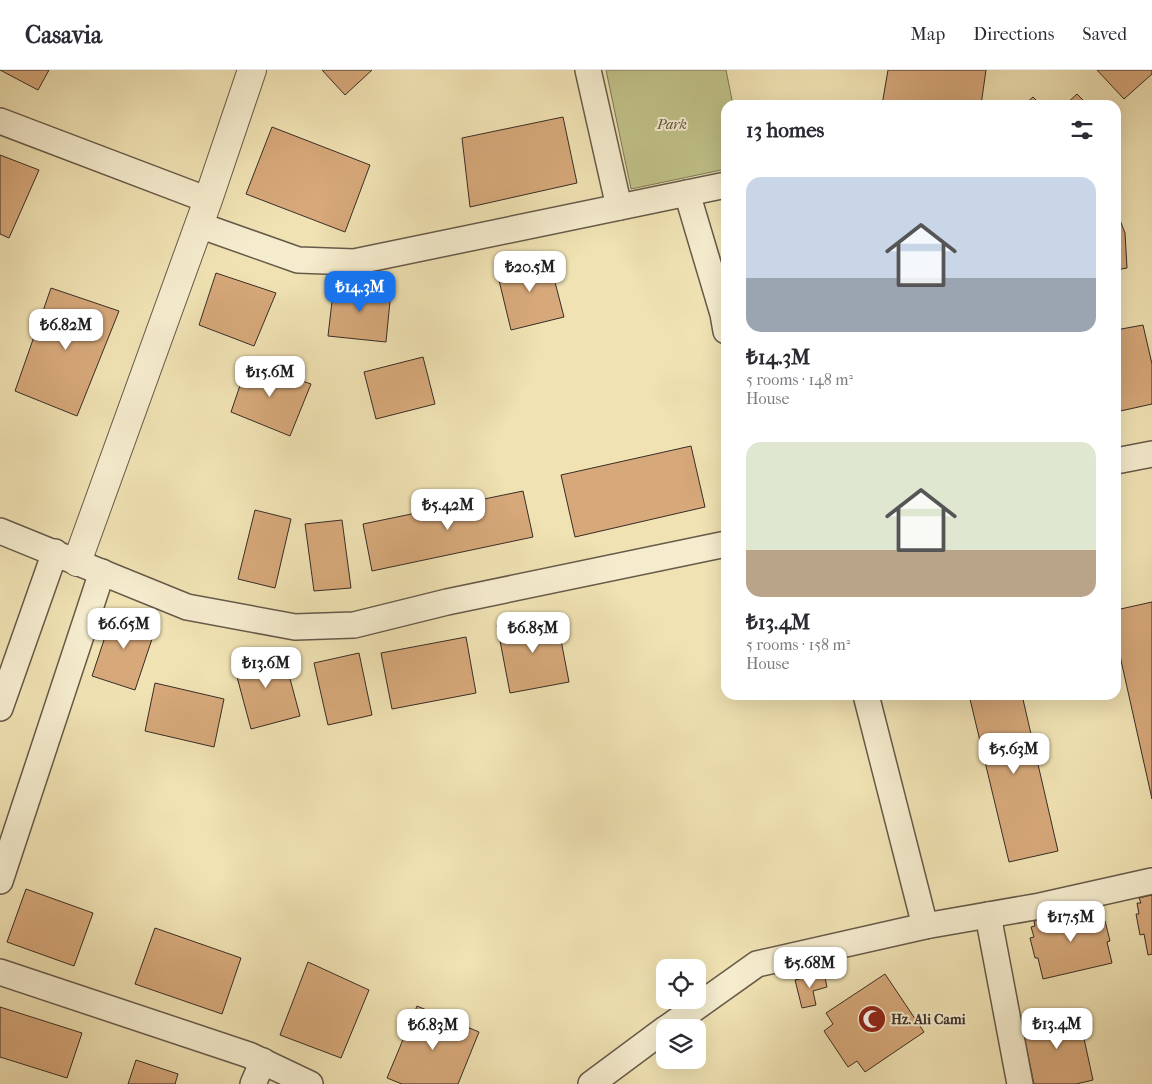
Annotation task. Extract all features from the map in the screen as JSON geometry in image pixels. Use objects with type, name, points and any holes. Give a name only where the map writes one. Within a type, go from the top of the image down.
[{"type":"street","points":[[0,708],[66,557],[203,213],[252,70]]},
{"type":"street","points":[[588,70],[619,207]]},
{"type":"street","points":[[0,121],[203,213],[298,260],[354,262],[721,186]]},
{"type":"street","points":[[687,193],[721,307]]},
{"type":"street","points":[[1121,460],[1152,454]]},
{"type":"street","points":[[0,531],[187,607],[295,627],[354,625],[447,602],[721,545]]},
{"type":"street","points":[[0,881],[102,572]]},
{"type":"street","points":[[867,700],[925,926]]},
{"type":"street","points":[[679,1019],[757,964],[925,926],[1040,906],[1152,881]]},
{"type":"street","points":[[988,915],[1020,1084]]},
{"type":"street","points":[[0,972],[249,1055],[310,1084]]},
{"type":"street","points":[[591,1084],[656,1035]]},
{"type":"street","points":[[253,1084],[262,1061]]},
{"type":"green space","name":"Park","points":[[606,70],[726,70],[732,100],[721,100],[721,170],[631,189]]},
{"type":"building","points":[[0,70],[49,70],[38,90]]},
{"type":"building","points":[[322,70],[372,70],[345,95]]},
{"type":"building","points":[[888,70],[986,70],[982,100],[883,100]]},
{"type":"building","points":[[1097,70],[1152,70],[1152,74],[1124,99]]},
{"type":"building","points":[[1077,94],[1083,100],[1070,100]]},
{"type":"building","points":[[563,117],[577,183],[470,207],[462,138]]},
{"type":"building","points":[[272,127],[370,165],[345,232],[246,194]]},
{"type":"building","points":[[0,155],[39,170],[9,238],[0,234]]},
{"type":"building","points":[[1121,223],[1125,233],[1127,268],[1121,269]]},
{"type":"building","points":[[548,255],[564,317],[511,330],[496,268]]},
{"type":"building","points":[[216,273],[276,293],[254,346],[199,325]]},
{"type":"building","points":[[334,284],[391,291],[386,342],[328,336]]},
{"type":"building","points":[[51,288],[119,311],[77,416],[15,391]]},
{"type":"building","points":[[1143,325],[1152,364],[1152,404],[1121,411],[1121,329]]},
{"type":"building","points":[[423,357],[435,404],[376,419],[364,372]]},
{"type":"building","points":[[248,362],[311,384],[290,436],[231,412]]},
{"type":"building","points":[[691,446],[705,507],[575,537],[561,475]]},
{"type":"building","points":[[523,491],[533,537],[372,571],[363,524]]},
{"type":"building","points":[[255,510],[291,519],[275,588],[238,579]]},
{"type":"building","points":[[342,520],[351,588],[314,591],[305,524]]},
{"type":"building","points":[[1152,602],[1152,799],[1121,660],[1121,609]]},
{"type":"building","points":[[114,610],[157,624],[135,690],[92,676]]},
{"type":"building","points":[[556,614],[569,682],[510,693],[497,625]]},
{"type":"building","points":[[466,637],[476,693],[392,709],[381,653]]},
{"type":"building","points":[[282,649],[300,716],[251,729],[233,662]]},
{"type":"building","points":[[359,653],[372,715],[328,725],[314,663]]},
{"type":"building","points":[[155,683],[224,699],[214,747],[145,731]]},
{"type":"building","points":[[970,700],[1023,700],[1058,851],[1009,862]]},
{"type":"building","points":[[26,889],[93,913],[74,966],[7,942]]},
{"type":"building","points":[[1152,895],[1152,954],[1148,955],[1144,934],[1140,935],[1136,914],[1139,914],[1137,903],[1141,903],[1139,898]]},
{"type":"building","points":[[1095,907],[1096,912],[1100,912],[1103,922],[1105,921],[1110,941],[1107,942],[1112,963],[1043,979],[1038,958],[1035,958],[1030,938],[1034,937],[1031,927],[1035,926],[1034,921]]},
{"type":"building","points":[[155,928],[241,958],[222,1014],[135,984]]},
{"type":"building","points":[[308,962],[369,990],[341,1058],[280,1035]]},
{"type":"building","points":[[824,973],[827,987],[813,991],[816,1005],[802,1008],[795,980]]},
{"type":"building","name":"Hz. Ali Cami","points":[[885,974],[924,1032],[865,1072],[857,1061],[848,1067],[824,1031],[833,1024],[826,1013]]},
{"type":"building","points":[[417,1006],[479,1032],[458,1084],[402,1084],[387,1078]]},
{"type":"building","points":[[0,1007],[82,1033],[67,1078],[0,1057]]},
{"type":"building","points":[[1078,1011],[1093,1080],[1076,1084],[1034,1084],[1022,1027],[1027,1026],[1027,1022],[1036,1020],[1036,1017],[1056,1012],[1057,1016]]},
{"type":"building","points":[[136,1060],[178,1074],[175,1084],[128,1084]]},
{"type":"place","name":"Hz. Ali Cami","points":[[872,1019]]}]
